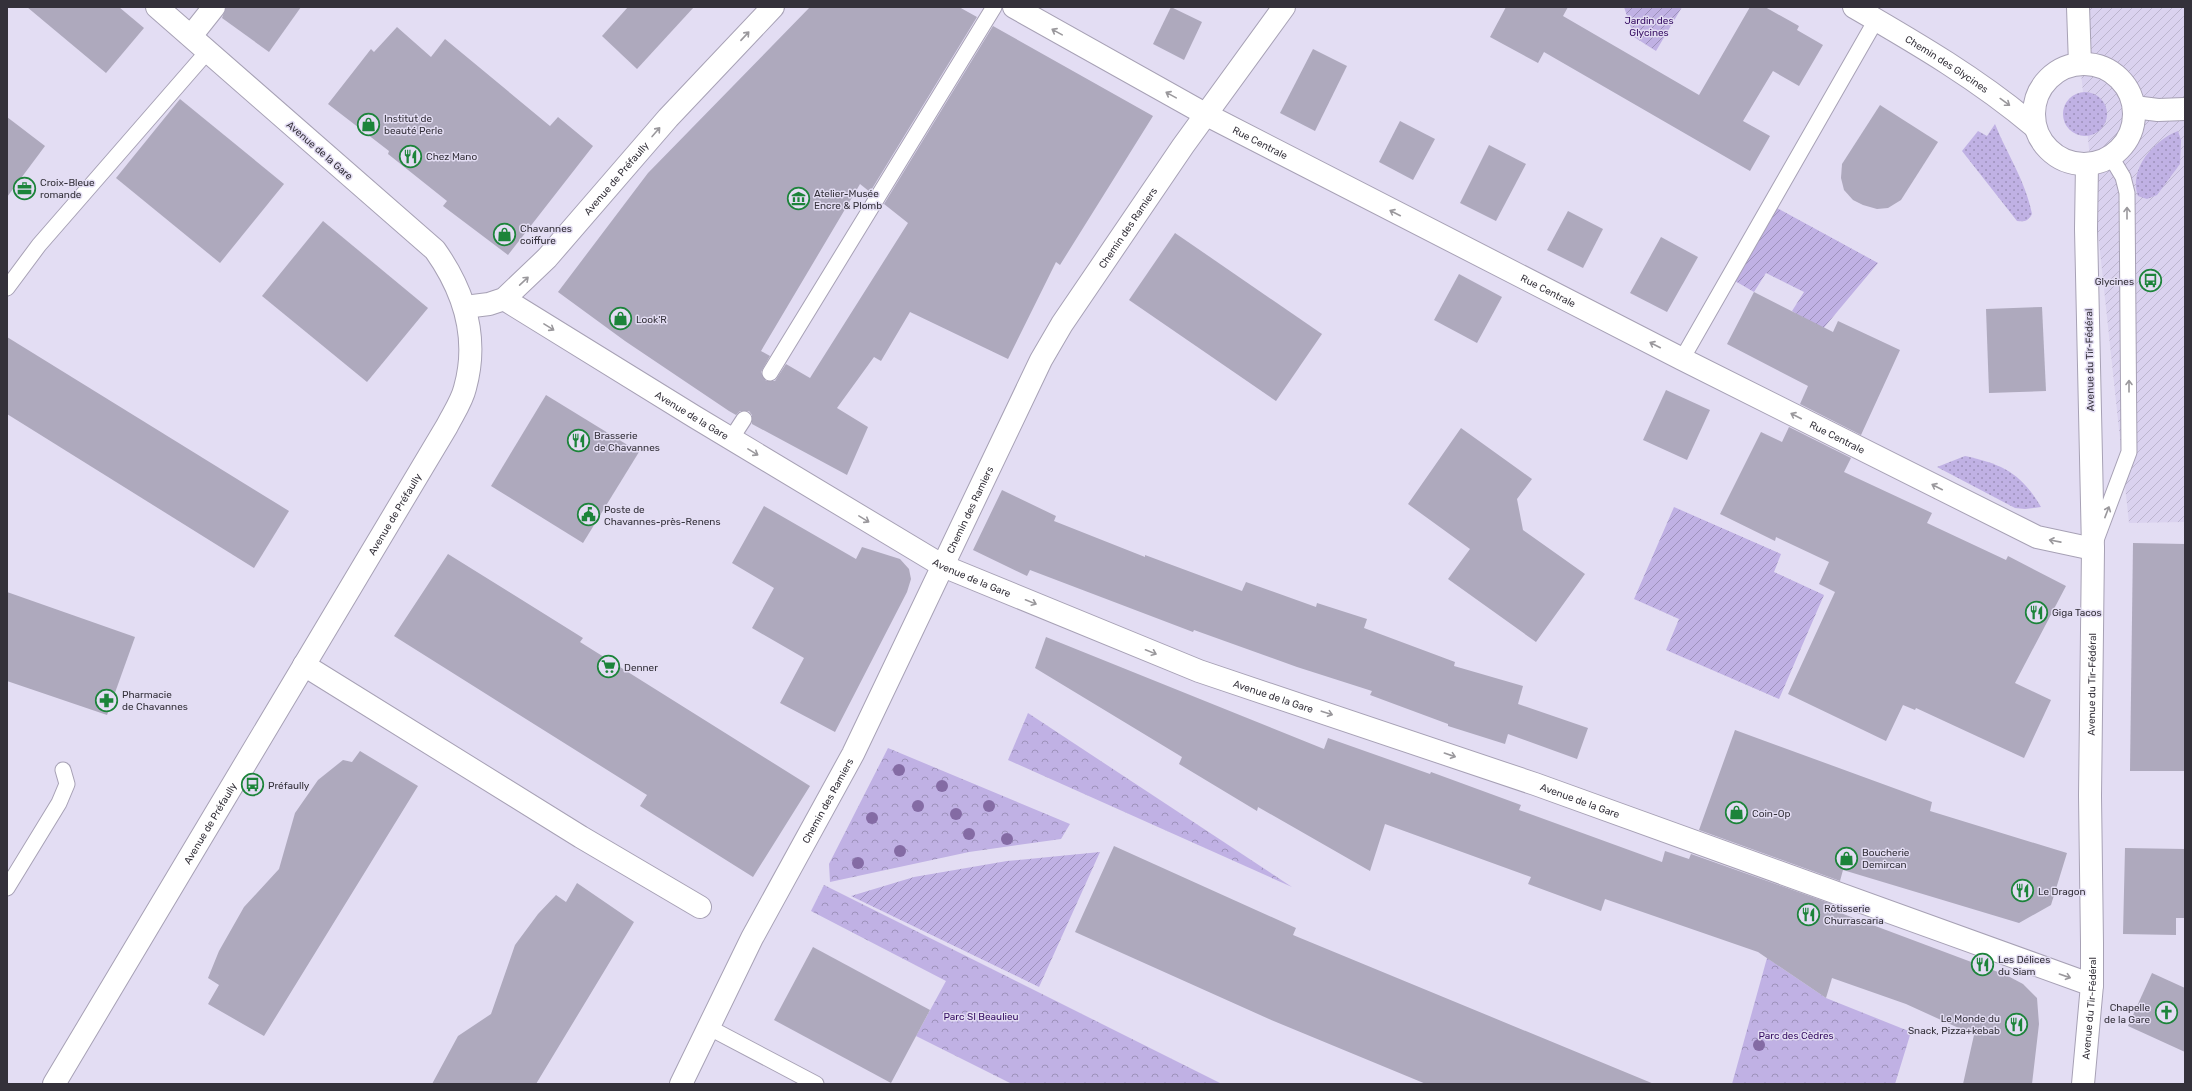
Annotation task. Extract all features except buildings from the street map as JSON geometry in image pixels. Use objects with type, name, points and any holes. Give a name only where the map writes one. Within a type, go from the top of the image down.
[{"type":"street","name":"Avenue de la Gare","points":[[157,7],[434,250],[448,269],[465,307]]},
{"type":"street","points":[[191,36],[214,7]]},
{"type":"street","name":"Avenue de Préfaully","points":[[54,1084],[447,426],[465,389],[471,347],[470,327],[465,307],[489,304],[504,299],[548,258],[668,118],[773,7]]},
{"type":"street","name":"Rue Centrale","points":[[1014,7],[1205,114],[1682,359],[2037,537],[2093,549]]},
{"type":"street","name":"Chemin des Ramiers","points":[[681,1084],[752,938],[853,754],[1044,354],[1062,324],[1205,114],[1284,7]]},
{"type":"street","name":"Chemin des Glycines","points":[[1854,7],[1951,64],[2010,105],[2035,127]]},
{"type":"street","points":[[2078,7],[2080,64]]},
{"type":"street","points":[[2080,64],[2098,65],[2111,72],[2123,82],[2130,94],[2134,107],[2134,123],[2130,136],[2122,148],[2111,157],[2098,163],[2087,164],[2068,162],[2054,155],[2042,143],[2035,127],[2033,117],[2035,104],[2042,85],[2053,74],[2067,66],[2080,64]]},
{"type":"street","points":[[2134,107],[2158,110],[2185,108]]},
{"type":"street","name":"Avenue du Tir-Fédéral","points":[[2083,1084],[2092,986],[2090,796],[2093,549],[2086,236],[2087,164]]},
{"type":"street","name":"Avenue de la Gare","points":[[504,299],[731,439],[943,566],[1199,671],[1535,784],[2092,986]]},
{"type":"street","points":[[304,665],[594,845],[700,907]]},
{"type":"lane","points":[[770,373],[994,7]]},
{"type":"lane","points":[[1682,359],[1876,20]]},
{"type":"lane","points":[[7,288],[38,244],[207,52]]},
{"type":"lane","points":[[2093,549],[2129,452],[2127,193],[2123,177],[2111,157]]},
{"type":"lane","points":[[731,439],[744,419]]},
{"type":"lane","points":[[7,888],[59,803],[66,784],[64,770]]},
{"type":"lane","points":[[708,1027],[816,1084]]},
{"type":"shaded area","points":[[2078,7],[2185,7],[2185,522],[2129,523],[2080,64]]},
{"type":"green space","name":"Jardin des Glycines","points":[[1624,7],[1682,7],[1656,51],[1634,37]]},
{"type":"green space","points":[[2085,92],[2097,96],[2103,102],[2107,114],[2103,126],[2097,132],[2085,136],[2073,132],[2067,126],[2063,114],[2067,102],[2073,96]]},
{"type":"green space","points":[[1995,124],[2021,179],[2029,202],[2032,214],[2028,220],[2017,221],[1962,151],[1978,131],[1987,136]]},
{"type":"green space","points":[[2178,131],[2181,140],[2180,164],[2157,195],[2147,199],[2138,196],[2136,186],[2137,176],[2145,157],[2160,141]]},
{"type":"green space","points":[[1777,208],[1878,263],[1822,330],[1792,311],[1804,292],[1766,273],[1754,292],[1735,281]]},
{"type":"green space","points":[[1965,456],[2000,467],[2018,478],[2034,495],[2041,507],[2025,509],[2015,508],[1937,467]]},
{"type":"green space","points":[[1674,507],[1781,554],[1774,572],[1824,595],[1779,699],[1666,650],[1679,619],[1634,599]]},
{"type":"green space","points":[[1028,713],[1292,887],[1008,760]]},
{"type":"green space","points":[[888,748],[1070,824],[1061,839],[969,852],[830,882],[829,864]]},
{"type":"green space","points":[[1100,852],[1039,987],[851,896],[914,877],[1007,861]]},
{"type":"green space","name":"Parc SI Beaulieu","points":[[824,885],[1222,1084],[1012,1084],[916,1036],[946,981],[811,911]]},
{"type":"green space","name":"Parc des Cèdres","points":[[1767,958],[1826,998],[1911,1032],[1895,1084],[1732,1084]]},
{"type":"place","name":"Institut de beauté Perle","points":[[369,124]]},
{"type":"place","name":"Chez Mano","points":[[410,156]]},
{"type":"place","name":"Croix-Bleue romande","points":[[25,188]]},
{"type":"place","name":"Atelier-Musée Encre & Plomb","points":[[799,199]]},
{"type":"place","name":"Chavannes coiffure","points":[[504,234]]},
{"type":"place","name":"Glycines","points":[[2150,281]]},
{"type":"place","name":"Look'R","points":[[620,319]]},
{"type":"place","name":"Brasserie de Chavannes","points":[[578,441]]},
{"type":"place","name":"Poste de Chavannes-près-Renens","points":[[589,515]]},
{"type":"place","name":"Giga Tacos","points":[[2037,612]]},
{"type":"place","name":"Denner","points":[[609,667]]},
{"type":"place","name":"Pharmacie de Chavannes","points":[[107,700]]},
{"type":"place","name":"Préfaully","points":[[253,785]]},
{"type":"place","name":"Coin-Op","points":[[1736,813]]},
{"type":"place","name":"Boucherie Demircan","points":[[1847,858]]},
{"type":"place","name":"Le Dragon","points":[[2022,891]]},
{"type":"place","name":"Rôtisserie Churrascaria","points":[[1808,914]]},
{"type":"place","name":"Les Délices du Siam","points":[[1982,965]]},
{"type":"place","name":"Chapelle de la Gare","points":[[2166,1013]]},
{"type":"place","name":"Le Monde du Snack, Pizza+kebab","points":[[2016,1024]]}]
